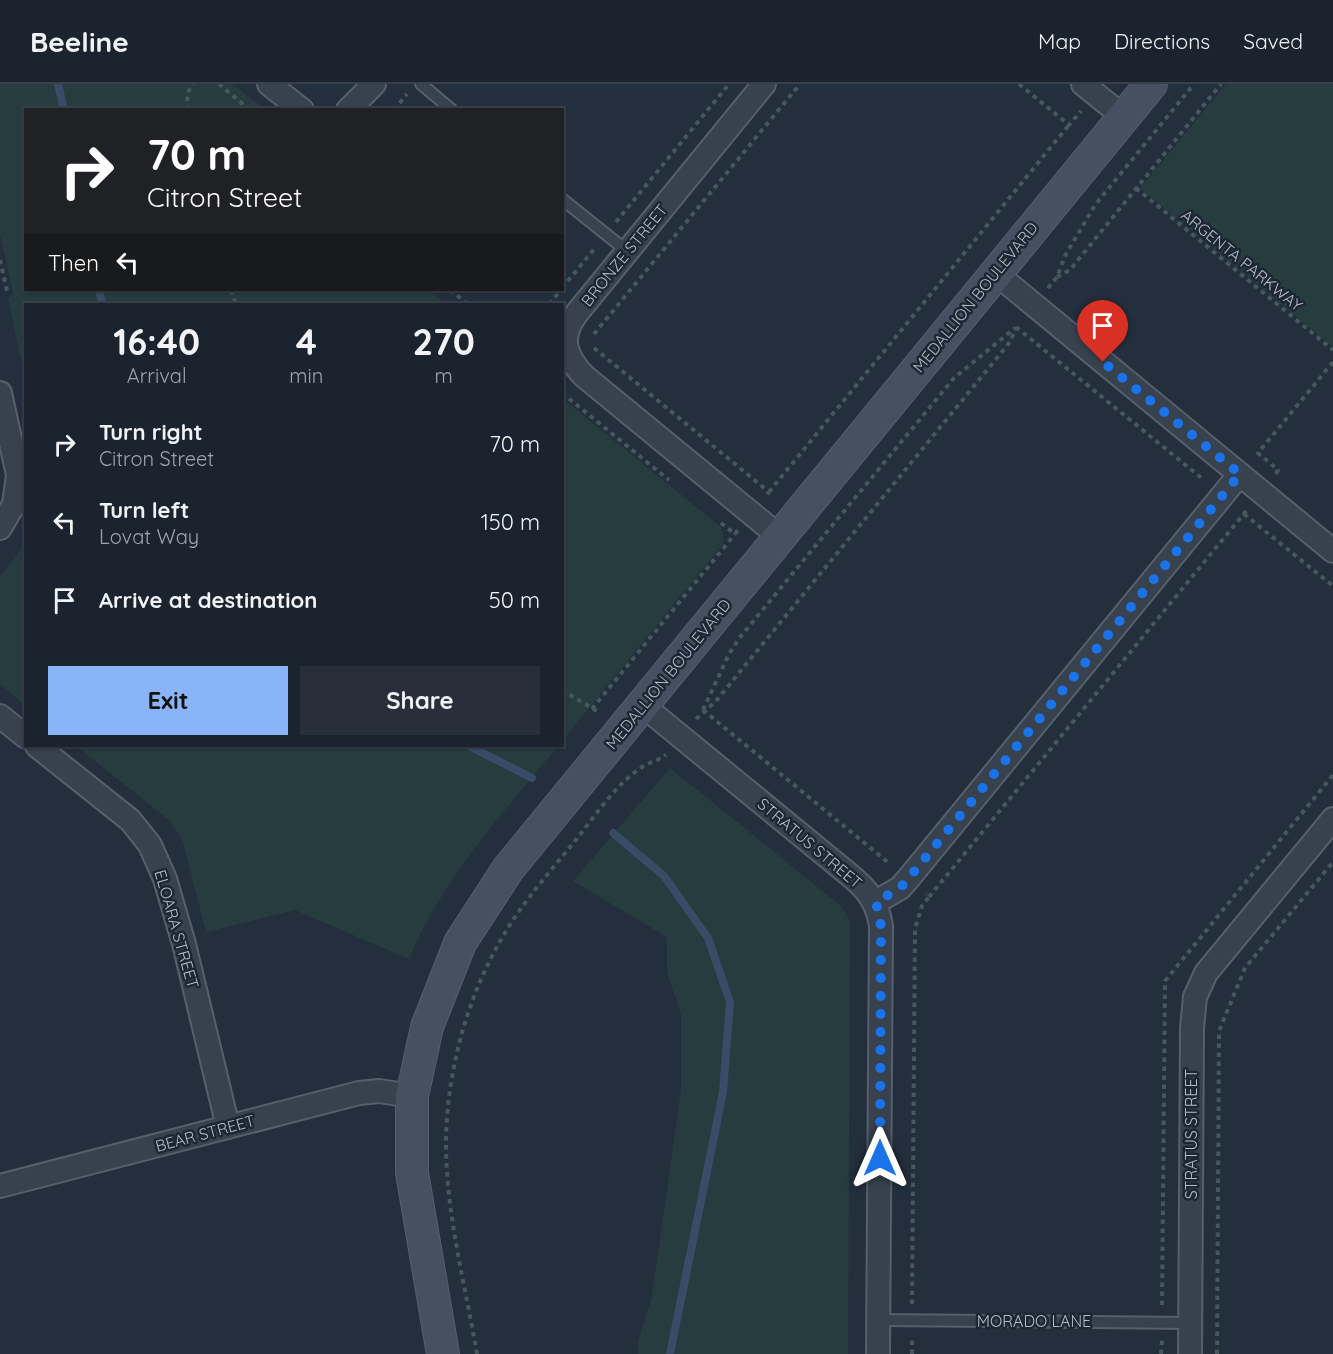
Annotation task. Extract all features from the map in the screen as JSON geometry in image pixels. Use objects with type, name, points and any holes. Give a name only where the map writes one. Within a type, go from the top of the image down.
[{"type":"street","points":[[269,84],[299,108]]},
{"type":"street","points":[[350,108],[374,84]]},
{"type":"street","name":"BRONZE STREET","points":[[764,84],[572,320],[565,336],[567,354],[584,376],[780,537]]},
{"type":"street","name":"MEDALLION BOULEVARD","points":[[443,1354],[412,1173],[411,1096],[428,1027],[460,943],[508,869],[1150,84]]},
{"type":"street","points":[[1089,89],[1124,117]]},
{"type":"street","points":[[994,272],[1333,551]]},
{"type":"street","points":[[0,393],[18,475],[15,504],[0,528]]},
{"type":"street","points":[[876,902],[900,888],[908,879],[1240,474]]},
{"type":"street","name":"STRATUS STREET","points":[[633,715],[846,872],[876,902],[881,926],[878,1354]]},
{"type":"street","points":[[0,716],[24,734]]},
{"type":"street","name":"ELOARA STREET","points":[[38,747],[130,820],[150,845],[165,879],[184,944],[228,1127]]},
{"type":"street","name":"STRATUS STREET","points":[[1190,1354],[1192,1028],[1195,997],[1206,973],[1333,819]]},
{"type":"street","name":"BEAR STREET","points":[[0,1186],[358,1093],[379,1091],[411,1096]]},
{"type":"lane","points":[[421,84],[451,108]]},
{"type":"lane","points":[[564,201],[627,252]]},
{"type":"lane","name":"MORADO LANE","points":[[879,1320],[1190,1323]]},
{"type":"path","points":[[188,108],[187,94],[193,84]]},
{"type":"path","points":[[219,84],[248,108]]},
{"type":"path","points":[[564,287],[729,84]]},
{"type":"path","points":[[769,492],[588,343],[800,84]]},
{"type":"path","points":[[1019,84],[1070,125]]},
{"type":"path","points":[[1194,84],[1095,205],[1065,256],[1057,277],[1070,270],[1221,84]]},
{"type":"path","points":[[592,709],[1070,125],[1089,89]]},
{"type":"path","points":[[396,108],[408,93]]},
{"type":"path","name":"ARGENTA PARKWAY","points":[[1136,188],[1333,350]]},
{"type":"path","points":[[0,260],[8,295]]},
{"type":"path","points":[[451,291],[467,303]]},
{"type":"path","points":[[550,303],[560,291]]},
{"type":"path","points":[[1016,327],[1333,586]]},
{"type":"path","points":[[1016,327],[1010,342],[995,361],[716,701],[703,710],[729,654],[741,636],[954,378],[1016,327]]},
{"type":"path","points":[[929,897],[1278,471],[1258,453],[1333,362]]},
{"type":"path","points":[[564,395],[676,486]]},
{"type":"path","points":[[718,520],[735,534]]},
{"type":"path","points":[[564,691],[592,709],[633,715],[665,756],[674,763]]},
{"type":"path","points":[[477,1354],[452,1206],[447,1161],[448,1103],[461,1035],[472,1000],[496,948],[531,894],[617,789],[642,767],[665,756]]},
{"type":"path","points":[[1217,1354],[1219,1031],[1245,968],[1333,862]]},
{"type":"green space","points":[[0,84],[233,84],[263,108],[24,108],[24,291],[428,291],[445,303],[24,303],[24,373],[8,299],[13,293],[0,234]]},
{"type":"green space","points":[[1226,84],[1333,84],[1333,347],[1140,188]]},
{"type":"green space","points":[[564,400],[721,527],[724,543],[564,739]]},
{"type":"green space","points":[[24,545],[24,704],[0,684],[0,576]]},
{"type":"green space","points":[[77,747],[557,747],[496,821],[457,874],[423,929],[409,959],[295,910],[206,932],[182,839],[169,820]]},
{"type":"green space","points":[[670,768],[841,906],[850,921],[848,1354],[638,1354],[638,1342],[652,1296],[681,1090],[681,1014],[667,973],[667,937],[573,881]]},
{"type":"waterway","points":[[58,84],[64,108]]},
{"type":"waterway","points":[[99,291],[102,303]]},
{"type":"waterway","points":[[471,747],[532,778]]},
{"type":"waterway","points":[[613,833],[664,876],[708,938],[730,1002],[723,1092],[670,1354]]},
{"type":"route","points":[[880,1158],[881,926],[876,902],[900,888],[908,879],[1240,474],[1103,362]]}]
